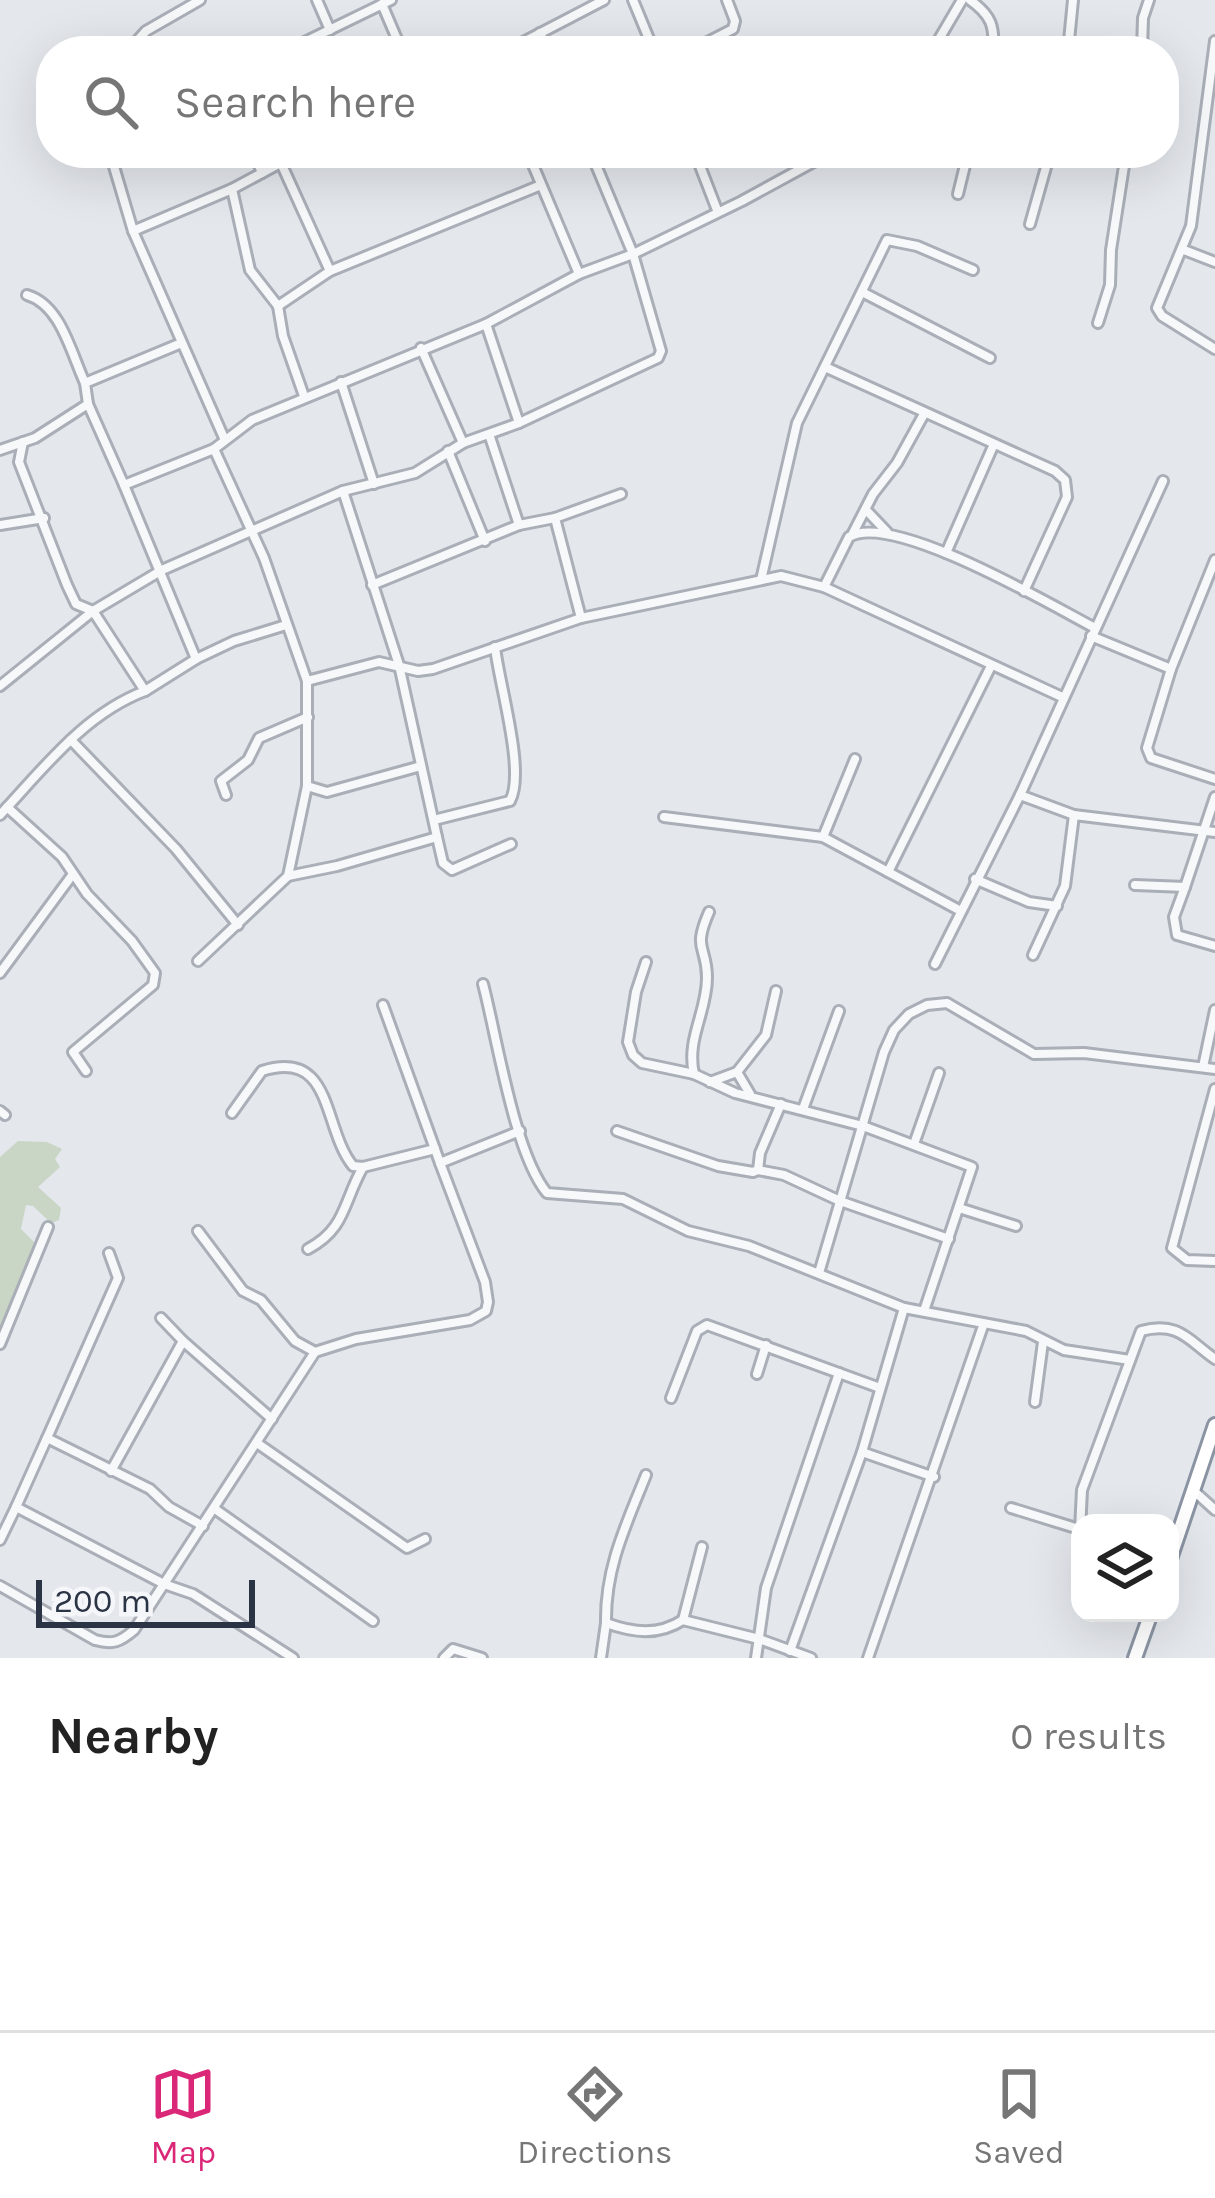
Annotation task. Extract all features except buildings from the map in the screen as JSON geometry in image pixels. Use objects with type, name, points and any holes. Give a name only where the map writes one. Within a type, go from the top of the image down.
[{"type":"highway","points":[[1179,1521],[1215,1425]]},
{"type":"highway","points":[[1135,1658],[1148,1622]]},
{"type":"street","points":[[142,36],[200,0]]},
{"type":"street","points":[[317,0],[330,30]]},
{"type":"street","points":[[534,36],[604,0]]},
{"type":"street","points":[[633,0],[648,36]]},
{"type":"street","points":[[719,36],[733,29],[735,21],[728,0]]},
{"type":"street","points":[[942,36],[966,0],[990,17],[994,36]]},
{"type":"street","points":[[1069,36],[1073,0]]},
{"type":"street","points":[[1142,36],[1149,0]]},
{"type":"street","points":[[317,36],[387,2],[397,36]]},
{"type":"street","points":[[1215,41],[1184,250],[1158,311],[1215,349]]},
{"type":"street","points":[[114,168],[133,231],[224,438]]},
{"type":"street","points":[[260,168],[262,173]]},
{"type":"street","points":[[133,231],[272,168]]},
{"type":"street","points":[[283,168],[330,271]]},
{"type":"street","points":[[534,168],[579,274]]},
{"type":"street","points":[[0,686],[94,611],[162,570],[343,490],[415,473],[464,443],[490,436],[658,358],[659,335],[633,254],[597,168]]},
{"type":"street","points":[[700,168],[717,211]]},
{"type":"street","points":[[124,485],[214,449],[224,438],[304,396],[486,324],[579,274],[633,254],[802,168]]},
{"type":"street","points":[[958,194],[964,168]]},
{"type":"street","points":[[1030,224],[1046,168]]},
{"type":"street","points":[[1098,323],[1110,285],[1124,168]]},
{"type":"street","points":[[278,306],[330,271],[541,185]]},
{"type":"street","points":[[232,189],[250,270],[278,306],[304,396]]},
{"type":"street","points":[[760,580],[790,446],[846,317],[884,244],[891,239],[973,270]]},
{"type":"street","points":[[1184,250],[1215,262]]},
{"type":"street","points":[[862,292],[990,358]]},
{"type":"street","points":[[27,295],[45,302],[63,331],[85,382],[88,404],[196,659]]},
{"type":"street","points":[[486,324],[519,423]]},
{"type":"street","points":[[85,382],[179,344]]},
{"type":"street","points":[[421,348],[464,443]]},
{"type":"street","points":[[825,367],[1055,471],[1065,480],[1067,497],[1024,591]]},
{"type":"street","points":[[340,382],[374,484]]},
{"type":"street","points":[[0,450],[62,423],[88,404]]},
{"type":"street","points":[[824,586],[873,494],[924,414]]},
{"type":"street","points":[[490,436],[519,525]]},
{"type":"street","points":[[19,462],[23,442]]},
{"type":"street","points":[[946,553],[994,444]]},
{"type":"street","points":[[214,449],[252,533],[307,681],[307,786],[288,876]]},
{"type":"street","points":[[0,450],[19,462],[76,604],[94,611],[145,691]]},
{"type":"street","points":[[448,452],[484,541]]},
{"type":"street","points":[[935,964],[1020,795],[1163,481]]},
{"type":"street","points":[[343,490],[399,665],[443,863],[452,870],[511,844]]},
{"type":"street","points":[[372,585],[519,525],[555,518],[620,494]]},
{"type":"street","points":[[867,511],[890,535]]},
{"type":"street","points":[[0,525],[44,518]]},
{"type":"street","points":[[555,518],[581,618]]},
{"type":"street","points":[[854,533],[890,535],[946,553],[1172,669]]},
{"type":"street","points":[[1215,560],[1147,741],[1148,753],[1215,779]]},
{"type":"street","points":[[307,681],[367,663],[433,669],[581,618],[792,576],[824,586],[1062,697]]},
{"type":"street","points":[[86,1071],[73,1052],[156,979],[62,857],[4,811],[71,740],[120,700],[234,641],[286,625]]},
{"type":"street","points":[[434,820],[510,801],[514,795],[516,763],[499,686],[496,647]]},
{"type":"street","points":[[888,872],[991,666]]},
{"type":"street","points":[[226,795],[221,781],[248,760],[259,738],[308,718]]},
{"type":"street","points":[[71,740],[176,849],[238,925]]},
{"type":"street","points":[[823,837],[855,759]]},
{"type":"street","points":[[307,786],[327,792],[422,766]]},
{"type":"street","points":[[1020,795],[1074,815],[1210,832]]},
{"type":"street","points":[[1215,797],[1210,832],[1174,917],[1177,935],[1215,946]]},
{"type":"street","points":[[1033,955],[1066,886],[1074,815]]},
{"type":"street","points":[[664,817],[823,837],[959,910]]},
{"type":"street","points":[[198,962],[288,876],[436,837]]},
{"type":"street","points":[[0,973],[73,874]]},
{"type":"street","points":[[975,879],[1030,902],[1057,906]]},
{"type":"street","points":[[1136,885],[1185,887]]},
{"type":"street","points":[[694,1074],[689,1054],[707,982],[700,944],[709,912]]},
{"type":"street","points":[[646,962],[628,1042],[633,1054],[651,1067],[694,1074],[735,1093],[862,1126],[972,1167],[924,1312]]},
{"type":"street","points":[[483,984],[520,1131],[539,1184],[547,1193],[623,1199],[688,1231],[749,1246],[904,1308],[1026,1331],[1064,1349],[1130,1360]]},
{"type":"street","points":[[710,1082],[736,1072],[766,1035],[776,991]]},
{"type":"street","points":[[819,1273],[894,1030],[909,1014],[947,1003],[1034,1054],[1084,1053],[1215,1070]]},
{"type":"street","points":[[0,1586],[108,1644],[120,1642],[134,1630],[315,1352],[356,1339],[470,1320],[485,1311],[485,1282],[383,1005]]},
{"type":"street","points":[[1203,1067],[1215,1010]]},
{"type":"street","points":[[803,1109],[839,1011]]},
{"type":"street","points":[[232,1113],[262,1071],[289,1066],[319,1084],[348,1163],[363,1167],[435,1149]]},
{"type":"street","points":[[736,1072],[751,1095]]},
{"type":"street","points":[[914,1144],[938,1073]]},
{"type":"street","points":[[1215,1089],[1172,1248],[1176,1256],[1187,1260],[1215,1261]]},
{"type":"street","points":[[758,1170],[760,1153],[781,1104]]},
{"type":"street","points":[[440,1163],[520,1131]]},
{"type":"street","points":[[617,1131],[743,1173],[758,1170],[796,1179],[840,1202],[949,1239]]},
{"type":"street","points":[[308,1250],[341,1222],[363,1167]]},
{"type":"street","points":[[959,1208],[1016,1226]]},
{"type":"street","points":[[0,1344],[48,1227]]},
{"type":"street","points":[[198,1231],[242,1291],[261,1300],[295,1341],[315,1352]]},
{"type":"street","points":[[0,1540],[118,1278],[109,1253]]},
{"type":"street","points":[[790,1652],[862,1452],[904,1308]]},
{"type":"street","points":[[161,1318],[272,1418]]},
{"type":"street","points":[[671,1398],[701,1327],[715,1326],[880,1388]]},
{"type":"street","points":[[868,1658],[934,1477],[982,1326]]},
{"type":"street","points":[[1081,1514],[1082,1490],[1142,1331],[1166,1328],[1194,1338],[1215,1359]]},
{"type":"street","points":[[111,1471],[183,1341]]},
{"type":"street","points":[[1035,1402],[1043,1342]]},
{"type":"street","points":[[757,1374],[766,1346]]},
{"type":"street","points":[[756,1658],[766,1588],[839,1373]]},
{"type":"street","points":[[47,1438],[150,1489],[203,1526]]},
{"type":"street","points":[[257,1443],[407,1548],[425,1539]]},
{"type":"street","points":[[862,1452],[934,1477]]},
{"type":"street","points":[[601,1658],[606,1597],[618,1538],[646,1474]]},
{"type":"street","points":[[1192,1490],[1215,1510]]},
{"type":"street","points":[[16,1507],[164,1584],[193,1594],[292,1658]]},
{"type":"street","points":[[1011,1508],[1071,1527]]},
{"type":"street","points":[[215,1509],[374,1621]]},
{"type":"street","points":[[607,1623],[652,1633],[683,1620],[702,1547]]},
{"type":"street","points":[[683,1620],[811,1658]]},
{"type":"street","points":[[444,1658],[453,1649],[482,1658]]},
{"type":"green space","points":[[18,1141],[47,1142],[62,1149],[55,1159],[60,1167],[38,1187],[61,1208],[59,1220],[51,1223],[26,1205],[21,1229],[37,1245],[0,1336],[0,1157]]}]
